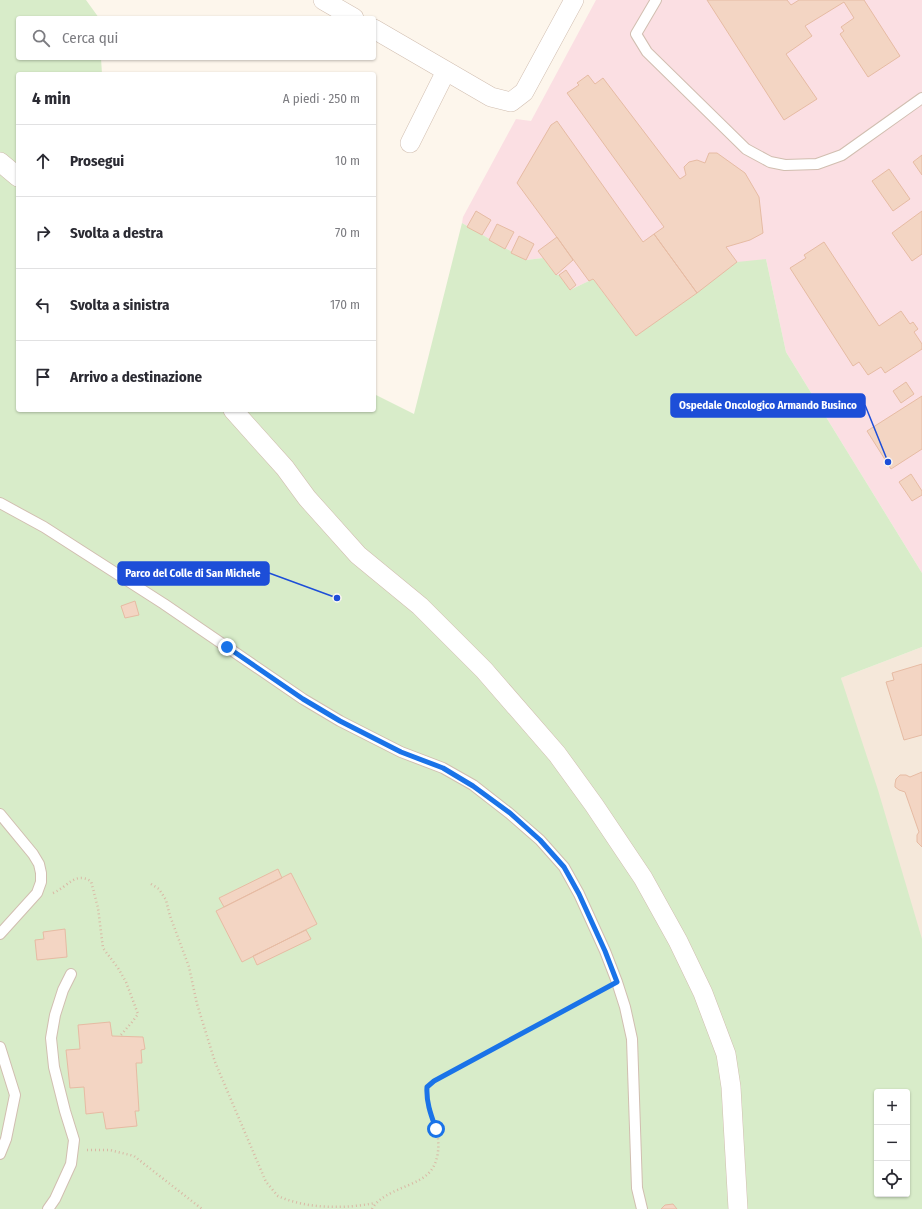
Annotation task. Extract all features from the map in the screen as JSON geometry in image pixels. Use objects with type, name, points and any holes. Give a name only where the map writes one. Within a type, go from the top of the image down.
[{"type":"street","points":[[323,0],[351,16]]},
{"type":"street","points":[[376,30],[491,97],[511,102],[524,92],[574,0]]},
{"type":"street","points":[[410,143],[446,71]]},
{"type":"street","points":[[0,162],[16,175]]},
{"type":"street","points":[[235,412],[285,468],[307,498],[358,554],[420,606],[489,676],[557,754],[594,805],[643,878],[678,941],[703,993],[726,1054],[731,1087],[738,1209]]},
{"type":"lane","points":[[656,0],[636,34],[647,52],[746,149],[770,162],[785,165],[817,164],[842,155],[922,98]]},
{"type":"lane","points":[[0,504],[44,527],[164,604],[303,699],[340,721],[401,752],[443,768],[473,786],[510,813],[540,840],[564,867],[579,894],[605,951],[617,982],[632,1039],[637,1188],[642,1209]]},
{"type":"lane","points":[[0,814],[33,854],[39,864],[41,873],[41,882],[37,893],[0,934]]},
{"type":"lane","points":[[48,1209],[55,1199],[71,1164],[74,1140],[65,1112],[54,1066],[51,1038],[55,1015],[63,990],[71,974]]},
{"type":"lane","points":[[0,1047],[15,1096],[6,1139],[0,1154]]},
{"type":"path","points":[[37,893],[52,894],[76,878],[84,877],[91,881],[98,908],[103,948],[118,968],[126,982],[138,1014],[120,1036]]},
{"type":"path","points":[[151,884],[159,889],[166,900],[170,916],[189,967],[197,1004],[215,1062],[266,1182],[277,1195],[293,1204],[312,1208],[330,1209],[362,1206],[375,1203],[422,1179],[433,1169],[438,1158],[439,1145],[436,1129],[428,1106],[426,1095],[427,1087],[434,1081],[617,982]]},
{"type":"path","points":[[72,1150],[110,1150],[134,1156],[202,1209]]},
{"type":"path","points":[[372,1209],[375,1203]]},
{"type":"shaded area","points":[[596,0],[922,0],[922,573],[786,352],[766,259],[697,293],[636,336],[594,280],[570,290],[559,275],[556,275],[543,258],[526,260],[462,223],[463,217],[516,119],[531,121]]},
{"type":"shaded area","points":[[922,647],[922,998],[841,678]]},
{"type":"green space","points":[[0,0],[86,0],[98,16],[16,16],[16,60],[101,60],[102,72],[16,72],[16,412],[376,412],[376,395],[414,414],[462,223],[526,260],[543,258],[556,275],[559,275],[570,290],[593,279],[636,336],[737,262],[766,259],[786,352],[922,573],[922,647],[841,678],[878,790],[922,939],[922,1209],[0,1209]]},
{"type":"building","points":[[707,0],[787,0],[791,5],[799,0],[864,0],[900,56],[868,77],[840,34],[844,31],[841,27],[854,18],[844,2],[805,26],[812,36],[786,54],[817,99],[784,120]]},
{"type":"building","points":[[588,75],[595,84],[603,78],[680,179],[686,175],[684,167],[689,162],[697,160],[705,163],[709,153],[717,153],[745,173],[759,197],[763,233],[750,240],[726,247],[737,262],[697,293],[654,234],[664,227],[567,93],[579,85],[577,83]]},
{"type":"building","points":[[557,121],[643,242],[654,234],[697,293],[636,336],[594,280],[589,281],[517,183],[551,125]]},
{"type":"building","points":[[922,155],[922,175],[913,162]]},
{"type":"building","points":[[889,169],[910,199],[893,211],[872,181]]},
{"type":"building","points":[[476,211],[491,220],[482,235],[467,227]]},
{"type":"building","points":[[922,211],[922,254],[912,261],[892,233]]},
{"type":"building","points":[[497,224],[514,232],[505,249],[489,240]]},
{"type":"building","points":[[519,236],[534,244],[526,260],[511,253]]},
{"type":"building","points":[[557,237],[573,260],[556,275],[538,251]]},
{"type":"building","points":[[824,242],[879,326],[901,311],[910,324],[913,322],[918,329],[914,332],[922,344],[922,349],[885,373],[881,367],[868,375],[859,362],[853,366],[790,268],[806,258],[804,255]]},
{"type":"building","points":[[566,270],[576,285],[570,290],[559,275]]},
{"type":"building","points":[[906,382],[914,394],[901,403],[893,391]]},
{"type":"building","points":[[922,396],[922,449],[891,469],[867,431]]},
{"type":"building","points":[[911,474],[922,491],[922,495],[912,501],[899,482]]},
{"type":"building","points":[[135,601],[139,615],[125,618],[121,606]]},
{"type":"building","points":[[922,664],[922,735],[904,740],[886,682],[894,680],[892,673]]},
{"type":"building","points":[[922,772],[922,847],[917,842],[917,835],[919,832],[905,792],[895,787],[895,784],[896,779],[900,775],[910,777]]},
{"type":"building","points":[[278,869],[282,878],[224,907],[219,898]]},
{"type":"building","points":[[291,873],[317,924],[242,962],[216,911]]},
{"type":"building","points":[[65,929],[67,957],[37,960],[35,940],[44,939],[43,932]]},
{"type":"building","points":[[306,930],[311,939],[257,965],[253,956]]},
{"type":"building","points":[[110,1022],[112,1036],[143,1037],[145,1049],[141,1050],[142,1063],[136,1063],[139,1111],[135,1111],[137,1126],[106,1129],[103,1112],[86,1114],[84,1087],[70,1088],[66,1050],[80,1049],[78,1025]]},
{"type":"building","points":[[673,1204],[677,1209],[661,1209],[665,1205]]},
{"type":"place","name":"Ospedale Oncologico Armando Businco","points":[[888,462]]},
{"type":"place","name":"Parco del Colle di San Michele","points":[[337,598]]},
{"type":"route","points":[[227,647],[303,699],[340,721],[401,752],[443,768],[473,786],[510,813],[540,840],[564,867],[579,894],[605,951],[617,982],[434,1081],[427,1087],[426,1095],[428,1106],[436,1129]]}]
